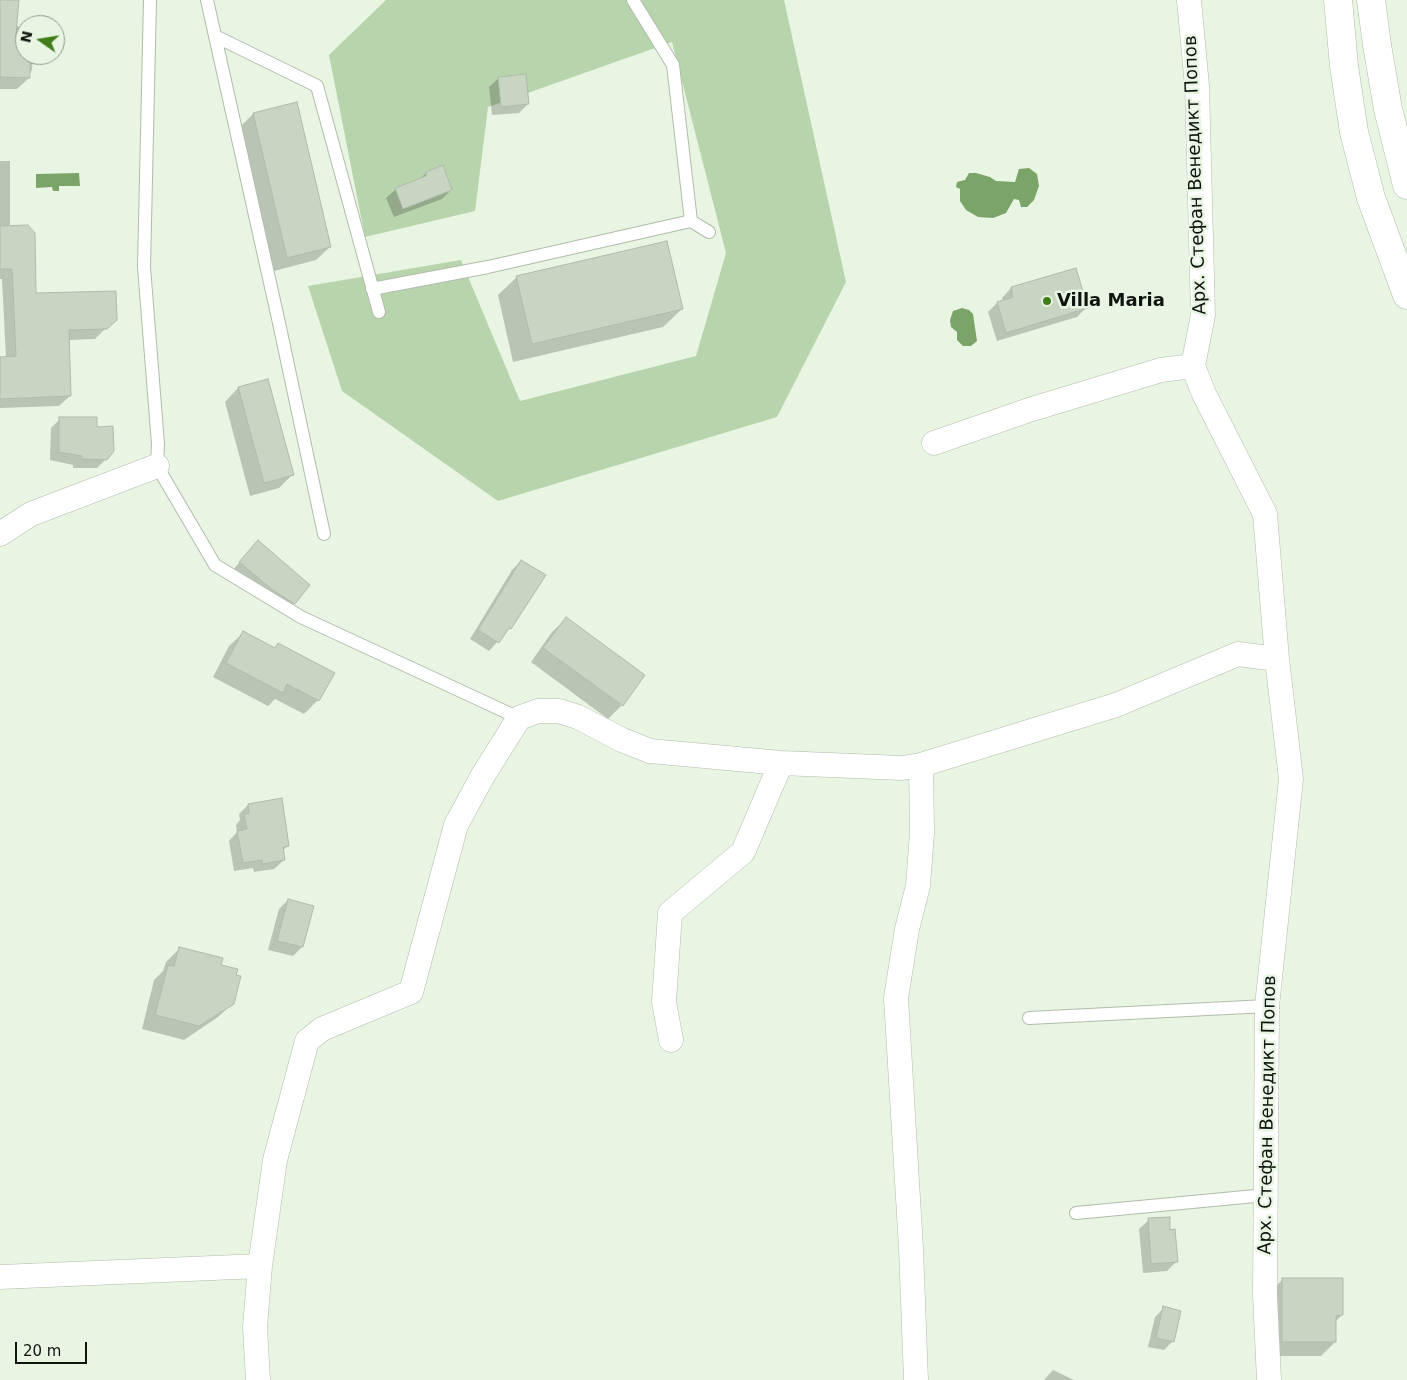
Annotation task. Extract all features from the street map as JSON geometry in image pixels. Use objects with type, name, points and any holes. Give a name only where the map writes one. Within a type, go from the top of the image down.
[{"type":"highway","points":[[1338,0],[1344,66],[1354,132],[1371,198],[1407,295]]},
{"type":"highway","points":[[1372,0],[1377,45],[1388,109],[1407,184]]},
{"type":"street","name":"Арх. Стефан Венедикт Попов","points":[[1188,0],[1196,86],[1204,315],[1193,366],[1204,394],[1265,514],[1277,659],[1291,779],[1267,1006],[1265,1295],[1270,1380]]},
{"type":"street","points":[[934,443],[1029,410],[1161,370],[1193,366]]},
{"type":"street","points":[[0,534],[31,514],[157,466]]},
{"type":"street","points":[[258,1380],[255,1327],[260,1266],[275,1160],[307,1041],[322,1029],[411,992],[445,860],[456,825],[482,776],[519,718],[538,711],[559,711],[578,717],[622,740],[650,751],[781,762],[902,768],[921,765],[1116,705],[1238,654],[1277,659]]},
{"type":"street","points":[[671,1040],[664,1002],[670,913],[743,852],[781,762]]},
{"type":"street","points":[[916,1380],[896,998],[907,930],[918,886],[922,834],[921,765]]},
{"type":"street","points":[[0,1277],[260,1266]]},
{"type":"lane","points":[[150,0],[144,267],[158,444],[157,466],[215,565],[302,618],[519,718]]},
{"type":"lane","points":[[207,0],[324,534]]},
{"type":"lane","points":[[633,0],[674,65],[691,221]]},
{"type":"lane","points":[[215,36],[317,86],[379,312]]},
{"type":"lane","points":[[372,289],[488,267],[691,221],[709,232]]},
{"type":"lane","points":[[1029,1018],[1267,1006]]},
{"type":"lane","points":[[1076,1214],[1266,1196]]},
{"type":"shaded area","points":[[386,0],[784,0],[846,282],[777,417],[498,501],[342,391],[308,286],[461,260],[520,401],[696,356],[726,253],[672,42],[488,107],[475,211],[365,237],[329,55]]},
{"type":"shaded area","points":[[1029,168],[1037,174],[1039,186],[1034,200],[1027,207],[1021,207],[1019,200],[1014,199],[1006,213],[993,218],[978,217],[966,210],[960,201],[960,189],[956,187],[957,182],[965,180],[969,173],[990,177],[996,181],[1015,182],[1019,169]]},
{"type":"shaded area","points":[[79,173],[80,186],[59,186],[59,191],[53,191],[52,187],[36,188],[36,174]]},
{"type":"shaded area","points":[[962,308],[969,310],[973,314],[977,341],[971,346],[963,346],[957,340],[957,332],[951,327],[950,320],[953,311]]},
{"type":"building","points":[[0,0],[19,0],[18,15],[15,15],[15,65],[30,65],[30,78],[0,77]]},
{"type":"building","points":[[526,74],[529,104],[501,107],[498,77]]},
{"type":"building","points":[[297,102],[331,247],[287,258],[253,113]]},
{"type":"building","points":[[443,165],[452,190],[403,209],[395,188],[426,176],[426,172]]},
{"type":"building","points":[[28,225],[35,233],[36,293],[116,291],[117,320],[107,329],[69,330],[71,396],[0,399],[0,357],[16,356],[12,269],[0,269],[0,226]]},
{"type":"building","points":[[667,241],[683,309],[532,344],[516,276]]},
{"type":"building","points":[[1076,268],[1088,308],[1006,333],[997,302],[1013,297],[1011,287]]},
{"type":"building","points":[[268,379],[294,475],[264,483],[238,387]]},
{"type":"building","points":[[59,417],[97,417],[97,427],[113,426],[114,451],[107,460],[82,459],[82,456],[59,452]]},
{"type":"building","points":[[258,540],[310,585],[295,604],[274,591],[239,562]]},
{"type":"building","points":[[521,560],[546,575],[511,629],[509,628],[499,643],[478,630]]},
{"type":"building","points":[[566,617],[645,675],[623,706],[543,648]]},
{"type":"building","points":[[243,631],[275,648],[278,643],[335,673],[319,701],[287,684],[283,693],[226,663]]},
{"type":"building","points":[[282,798],[289,846],[283,847],[285,860],[262,864],[262,860],[243,863],[237,831],[247,829],[244,815],[249,813],[248,804]]},
{"type":"building","points":[[288,899],[314,906],[303,947],[277,941]]},
{"type":"building","points":[[179,947],[223,958],[221,965],[238,969],[236,975],[241,976],[234,1004],[199,1026],[155,1015],[168,965],[174,966]]},
{"type":"building","points":[[1170,1217],[1170,1230],[1175,1229],[1178,1262],[1151,1264],[1148,1218]]},
{"type":"building","points":[[1282,1278],[1343,1278],[1343,1315],[1336,1316],[1336,1342],[1282,1342]]},
{"type":"building","points":[[1163,1306],[1181,1311],[1174,1342],[1156,1338]]},
{"type":"place","name":"Villa Maria","points":[[1047,301]]}]
